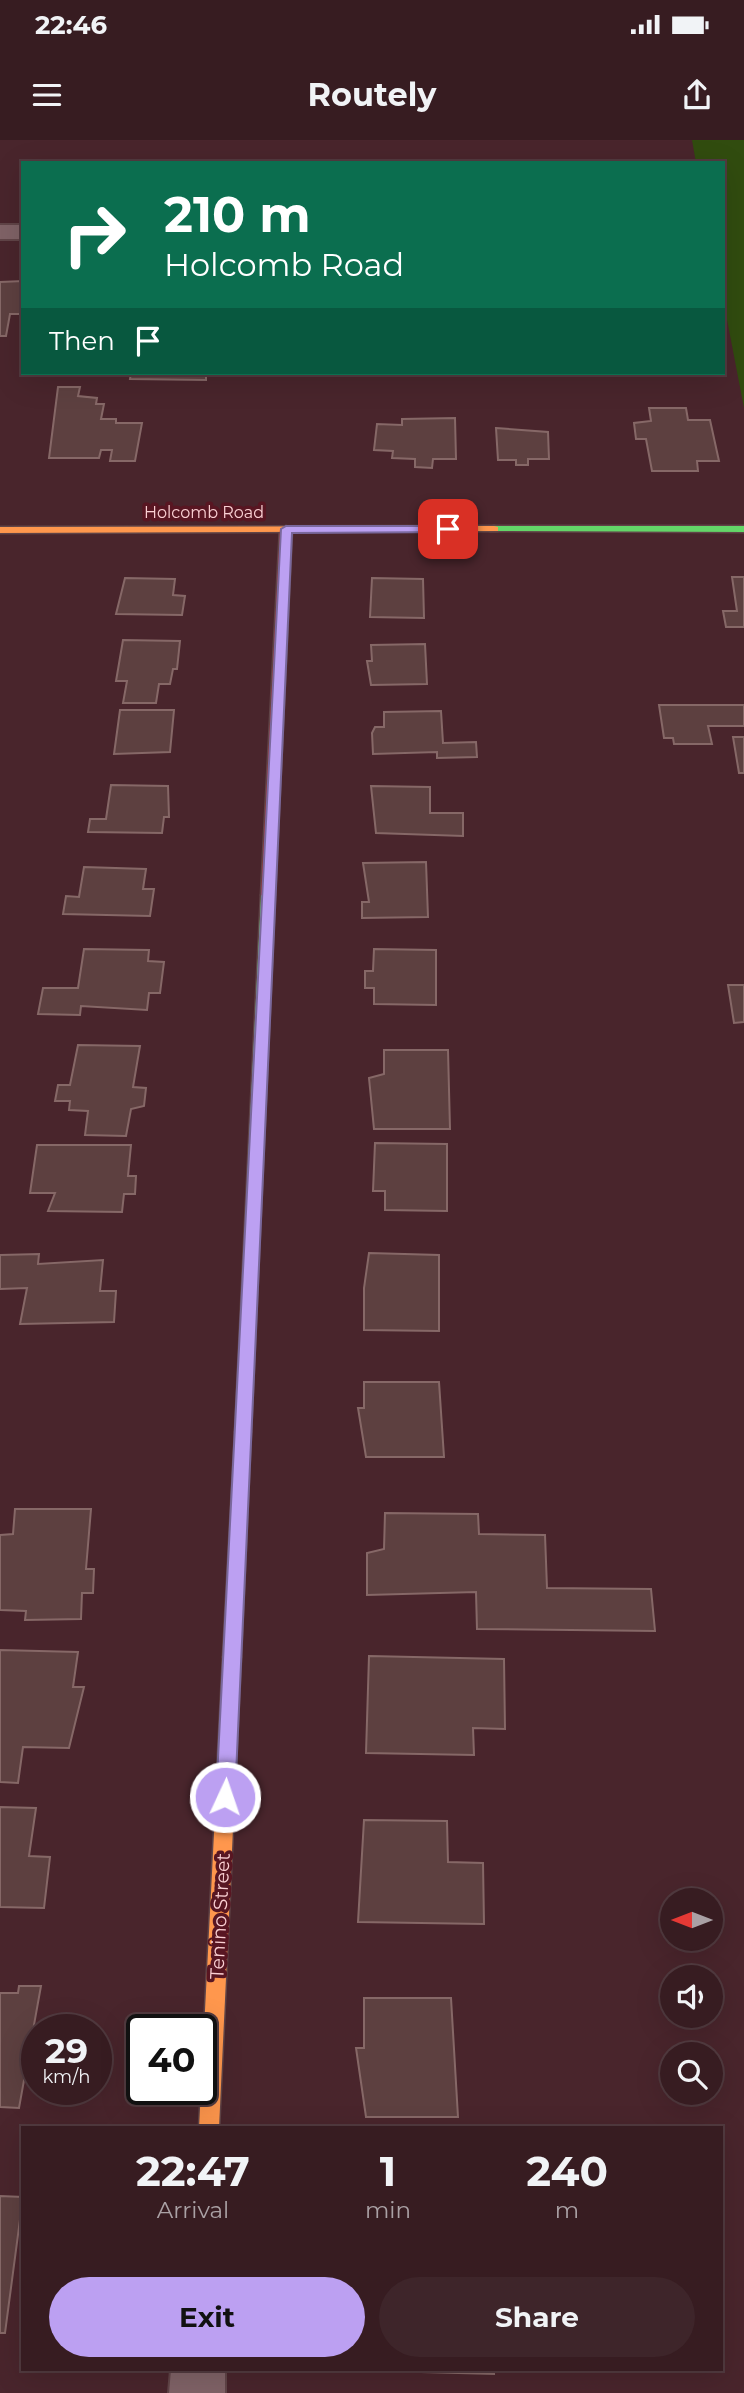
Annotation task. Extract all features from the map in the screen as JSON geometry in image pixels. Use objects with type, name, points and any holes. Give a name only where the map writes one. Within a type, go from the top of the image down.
[{"type":"street","points":[[0,232],[21,232]]},
{"type":"street","name":"Tenino Street","points":[[209,2126],[286,529]]},
{"type":"street","name":"Holcomb Road","points":[[0,530],[744,529]]},
{"type":"street","points":[[197,2393],[198,2371]]},
{"type":"green space","points":[[692,140],[744,140],[744,408],[725,309],[725,161],[696,161]]},
{"type":"building","points":[[21,281],[21,314],[10,314],[6,336],[0,336],[0,282]]},
{"type":"building","points":[[131,375],[206,375],[206,380],[130,379]]},
{"type":"building","points":[[58,387],[80,387],[78,396],[97,398],[96,404],[104,404],[101,419],[116,419],[116,423],[142,423],[135,461],[110,461],[112,450],[101,450],[99,458],[49,458]]},
{"type":"building","points":[[649,408],[686,408],[688,420],[710,420],[719,461],[697,461],[698,471],[652,471],[646,439],[636,439],[634,423],[651,421]]},
{"type":"building","points":[[455,418],[456,459],[433,459],[432,468],[415,467],[415,459],[392,458],[393,451],[374,450],[377,424],[402,425],[402,419]]},
{"type":"building","points":[[496,428],[548,432],[549,459],[528,459],[528,465],[516,465],[516,460],[498,460]]},
{"type":"building","points":[[732,577],[744,577],[744,627],[726,627],[723,611],[737,611]]},
{"type":"building","points":[[125,578],[175,579],[173,595],[185,596],[182,615],[116,614]]},
{"type":"building","points":[[372,578],[423,579],[424,618],[370,617]]},
{"type":"building","points":[[123,640],[180,641],[177,669],[173,669],[170,684],[159,684],[156,703],[123,703],[127,681],[116,681]]},
{"type":"building","points":[[425,644],[427,684],[371,685],[367,661],[372,661],[371,645]]},
{"type":"building","points":[[659,705],[744,705],[744,726],[708,726],[712,744],[674,744],[673,738],[664,738]]},
{"type":"building","points":[[120,710],[174,710],[170,752],[114,754]]},
{"type":"building","points":[[441,711],[443,743],[476,742],[477,757],[437,758],[437,752],[373,754],[372,733],[375,727],[384,727],[384,712]]},
{"type":"building","points":[[733,737],[744,737],[744,773],[739,773]]},
{"type":"building","points":[[111,785],[168,786],[169,817],[164,817],[162,833],[88,832],[90,819],[106,819]]},
{"type":"building","points":[[371,786],[430,787],[430,813],[463,813],[463,836],[376,833]]},
{"type":"building","points":[[426,862],[428,917],[362,918],[362,902],[369,902],[363,863]]},
{"type":"building","points":[[84,867],[146,869],[143,889],[154,889],[150,916],[63,914],[66,896],[79,897]]},
{"type":"building","points":[[84,949],[149,950],[148,961],[164,962],[160,993],[149,993],[147,1010],[81,1006],[80,1015],[38,1014],[43,988],[78,988]]},
{"type":"building","points":[[374,949],[436,950],[436,1005],[374,1004],[374,988],[365,988],[365,971],[373,971]]},
{"type":"building","points":[[728,985],[744,985],[744,1022],[734,1023]]},
{"type":"building","points":[[78,1045],[140,1046],[133,1087],[146,1088],[144,1106],[131,1109],[126,1136],[85,1135],[88,1111],[69,1110],[70,1101],[55,1101],[58,1085],[70,1085]]},
{"type":"building","points":[[384,1050],[448,1050],[450,1129],[374,1129],[369,1078],[384,1074]]},
{"type":"building","points":[[375,1143],[447,1144],[447,1211],[385,1210],[385,1191],[373,1191]]},
{"type":"building","points":[[37,1145],[131,1145],[128,1176],[136,1176],[135,1194],[124,1194],[122,1212],[48,1211],[55,1193],[30,1193]]},
{"type":"building","points":[[369,1253],[439,1255],[439,1331],[364,1330],[364,1288]]},
{"type":"building","points":[[39,1254],[38,1264],[103,1260],[100,1291],[116,1291],[114,1322],[20,1324],[27,1288],[0,1289],[0,1255]]},
{"type":"building","points":[[364,1382],[439,1382],[444,1457],[366,1457],[358,1408],[364,1408]]},
{"type":"building","points":[[15,1509],[91,1509],[86,1569],[94,1569],[93,1593],[82,1593],[81,1619],[25,1620],[26,1611],[0,1610],[0,1535],[13,1534]]},
{"type":"building","points":[[385,1513],[478,1514],[479,1534],[545,1535],[547,1588],[651,1589],[655,1631],[477,1629],[476,1592],[367,1595],[367,1553],[384,1549]]},
{"type":"building","points":[[0,1650],[78,1652],[73,1687],[84,1687],[69,1748],[23,1747],[18,1783],[0,1782]]},
{"type":"building","points":[[369,1656],[504,1659],[505,1729],[473,1728],[474,1755],[366,1753]]},
{"type":"building","points":[[0,1807],[36,1808],[29,1856],[50,1857],[44,1908],[0,1907]]},
{"type":"building","points":[[364,1820],[447,1821],[448,1862],[483,1863],[484,1924],[358,1922]]},
{"type":"building","points":[[19,1986],[41,1986],[36,2014],[21,2014],[19,2108],[0,2107],[0,1993],[18,1993]]},
{"type":"building","points":[[364,1998],[451,1998],[458,2117],[366,2117],[356,2048],[364,2048]]},
{"type":"building","points":[[0,2196],[21,2197],[5,2333],[0,2333]]},
{"type":"building","points":[[384,2371],[494,2371],[494,2374]]},
{"type":"traffic: fast","points":[[494,529],[744,529]]},
{"type":"traffic: fast","points":[[243,1432],[268,895]]},
{"type":"traffic: slow","points":[[0,530],[494,529]]},
{"type":"traffic: slow","points":[[209,2126],[232,1657]]},
{"type":"traffic: jam","points":[[268,895],[286,529]]},
{"type":"traffic: jam","points":[[232,1657],[243,1432]]},
{"type":"route","points":[[225,1797],[286,529],[448,529]]}]
